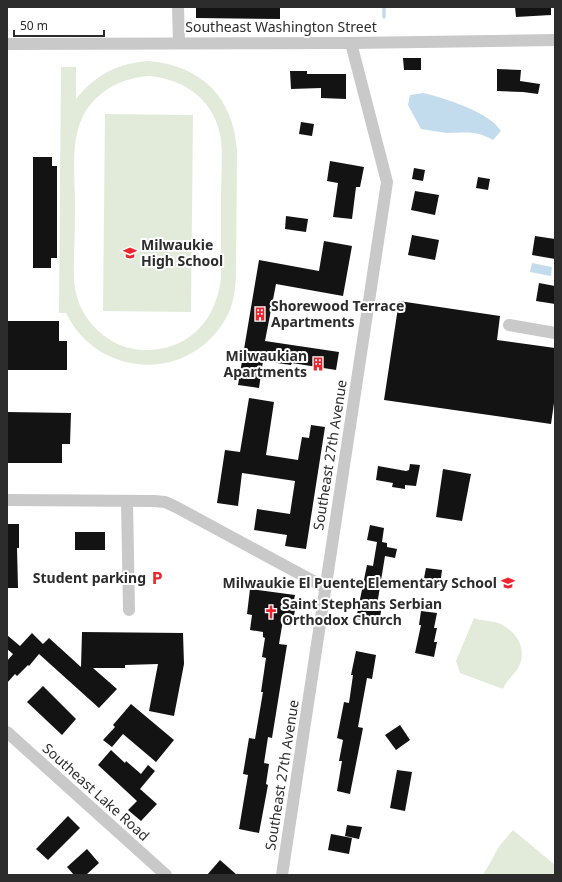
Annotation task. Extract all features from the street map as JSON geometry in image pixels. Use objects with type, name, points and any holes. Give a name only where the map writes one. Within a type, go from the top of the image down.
[{"type":"street","points":[[178,7],[179,43]]},
{"type":"street","name":"Southeast Washington Street","points":[[7,44],[555,40]]},
{"type":"street","name":"Southeast 27th Avenue","points":[[282,875],[387,182],[351,42]]},
{"type":"street","points":[[509,325],[555,333]]},
{"type":"street","points":[[7,500],[165,502],[326,588]]},
{"type":"street","points":[[127,501],[129,610]]},
{"type":"street","name":"Southeast Lake Road","points":[[7,732],[166,875]]},
{"type":"green space","points":[[149,61],[168,64],[199,77],[221,100],[229,114],[237,150],[236,278],[230,309],[226,318],[210,339],[190,354],[168,362],[144,365],[121,361],[99,351],[81,335],[66,313],[59,313],[61,67],[76,67],[76,99],[99,77],[127,64]],"holes":[[[149,76],[162,78],[186,87],[197,94],[206,103],[218,126],[222,154],[221,278],[217,298],[209,316],[196,332],[172,346],[142,350],[127,348],[104,336],[85,315],[77,298],[74,274],[74,158],[80,124],[84,114],[96,98],[112,87],[129,79]]]},
{"type":"green space","points":[[105,114],[193,115],[191,312],[103,311]]},
{"type":"green space","points":[[474,618],[495,622],[504,626],[509,629],[518,639],[522,651],[520,664],[503,689],[460,673],[456,661]]},
{"type":"green space","points":[[513,830],[555,865],[555,875],[483,875],[500,845]]},
{"type":"water","points":[[423,93],[443,98],[477,112],[495,124],[501,131],[493,140],[476,133],[447,133],[421,129],[408,105],[410,95]]},
{"type":"water","points":[[532,263],[552,267],[551,276],[530,272]]},
{"type":"building","points":[[196,7],[280,7],[280,19],[196,18]]},
{"type":"building","points":[[515,7],[551,7],[551,15],[516,17]]},
{"type":"building","points":[[403,58],[421,58],[421,70],[404,70]]},
{"type":"building","points":[[497,69],[521,70],[520,81],[540,84],[538,94],[497,91]]},
{"type":"building","points":[[290,71],[307,71],[307,74],[346,74],[346,99],[321,98],[321,88],[291,89]]},
{"type":"building","points":[[301,122],[314,124],[312,136],[299,134]]},
{"type":"building","points":[[33,157],[52,157],[52,166],[57,166],[57,258],[51,258],[51,268],[33,268]]},
{"type":"building","points":[[330,161],[364,167],[360,187],[356,187],[352,219],[333,217],[338,183],[327,181]]},
{"type":"building","points":[[414,168],[425,170],[423,181],[412,179]]},
{"type":"building","points":[[478,177],[490,179],[488,190],[476,188]]},
{"type":"building","points":[[415,191],[439,195],[435,215],[411,210]]},
{"type":"building","points":[[286,216],[308,219],[306,232],[285,229]]},
{"type":"building","points":[[412,235],[439,240],[435,260],[408,255]]},
{"type":"building","points":[[535,236],[555,239],[555,259],[532,255]]},
{"type":"building","points":[[324,241],[352,246],[343,296],[276,284],[265,341],[339,352],[336,370],[292,363],[291,365],[263,361],[259,388],[238,385],[259,260],[319,271]]},
{"type":"building","points":[[539,283],[555,286],[555,304],[536,301]]},
{"type":"building","points":[[399,301],[500,316],[497,340],[555,348],[555,403],[551,424],[384,400]]},
{"type":"building","points":[[7,321],[59,321],[59,341],[67,341],[67,370],[7,370]]},
{"type":"building","points":[[249,398],[274,402],[266,455],[298,460],[302,437],[309,438],[311,425],[325,427],[306,549],[285,546],[287,535],[254,530],[257,509],[290,514],[295,481],[242,473],[238,506],[217,503],[225,450],[240,452]]},
{"type":"building","points":[[7,412],[71,413],[70,444],[62,444],[62,463],[7,463]]},
{"type":"building","points":[[410,464],[420,465],[416,486],[405,485],[405,489],[392,487],[393,483],[376,480],[378,466],[406,471],[409,470]]},
{"type":"building","points":[[443,469],[471,474],[462,521],[436,517]]},
{"type":"building","points":[[7,524],[19,524],[19,548],[17,548],[18,588],[7,588]]},
{"type":"building","points":[[370,525],[384,528],[382,542],[387,543],[387,547],[397,549],[395,558],[385,556],[377,605],[382,606],[379,623],[356,619],[367,565],[373,566],[377,542],[367,540]]},
{"type":"building","points":[[75,532],[105,532],[105,550],[75,550]]},
{"type":"building","points":[[426,568],[442,570],[440,585],[423,583]]},
{"type":"building","points":[[250,589],[295,595],[292,610],[295,610],[293,621],[283,620],[279,644],[287,645],[272,738],[268,737],[264,763],[269,764],[266,784],[268,785],[259,833],[239,829],[248,775],[243,774],[249,738],[255,739],[263,692],[261,692],[266,658],[262,657],[265,638],[263,637],[263,632],[250,630],[252,615],[247,614]]},
{"type":"building","points":[[421,611],[437,613],[434,628],[437,628],[434,642],[437,642],[434,657],[415,653],[421,625],[419,625]]},
{"type":"building","points":[[82,632],[183,633],[184,664],[174,716],[149,711],[158,664],[125,665],[125,668],[93,668],[117,689],[99,708],[39,654],[29,666],[28,665],[17,676],[15,674],[7,683],[7,661],[13,654],[7,649],[7,635],[20,646],[32,633],[43,644],[49,638],[81,667]]},
{"type":"building","points":[[356,651],[376,655],[372,679],[367,678],[358,727],[363,728],[350,794],[337,791],[342,761],[339,761],[343,740],[337,738],[344,702],[349,703],[353,675],[351,675]]},
{"type":"building","points":[[43,686],[76,719],[62,735],[27,702]]},
{"type":"building","points":[[131,704],[174,740],[156,762],[123,734],[112,747],[103,740],[115,727],[113,725]]},
{"type":"building","points":[[400,725],[410,740],[396,750],[385,735]]},
{"type":"building","points":[[111,750],[125,763],[126,761],[141,774],[148,765],[155,771],[140,789],[157,804],[141,821],[128,810],[137,801],[98,765]]},
{"type":"building","points":[[397,770],[412,772],[405,811],[390,808]]},
{"type":"building","points":[[68,816],[80,828],[48,860],[36,849]]},
{"type":"building","points":[[347,825],[362,827],[359,839],[345,836]]},
{"type":"building","points":[[331,834],[352,838],[349,854],[328,850]]},
{"type":"building","points":[[87,849],[99,863],[86,875],[74,875],[67,867]]},
{"type":"building","points":[[220,860],[237,875],[207,875]]},
{"type":"waterway","points":[[384,7],[384,17]]},
{"type":"place","name":"Milwaukie High School","points":[[130,253]]},
{"type":"place","name":"Shorewood Terrace Apartments","points":[[260,314]]},
{"type":"place","name":"Milwaukian Apartments","points":[[318,364]]},
{"type":"place","name":"Student parking","points":[[157,578]]},
{"type":"place","name":"Milwaukie El Puente Elementary School","points":[[508,583]]},
{"type":"place","name":"Saint Stephans Serbian Orthodox Church","points":[[271,612]]}]
